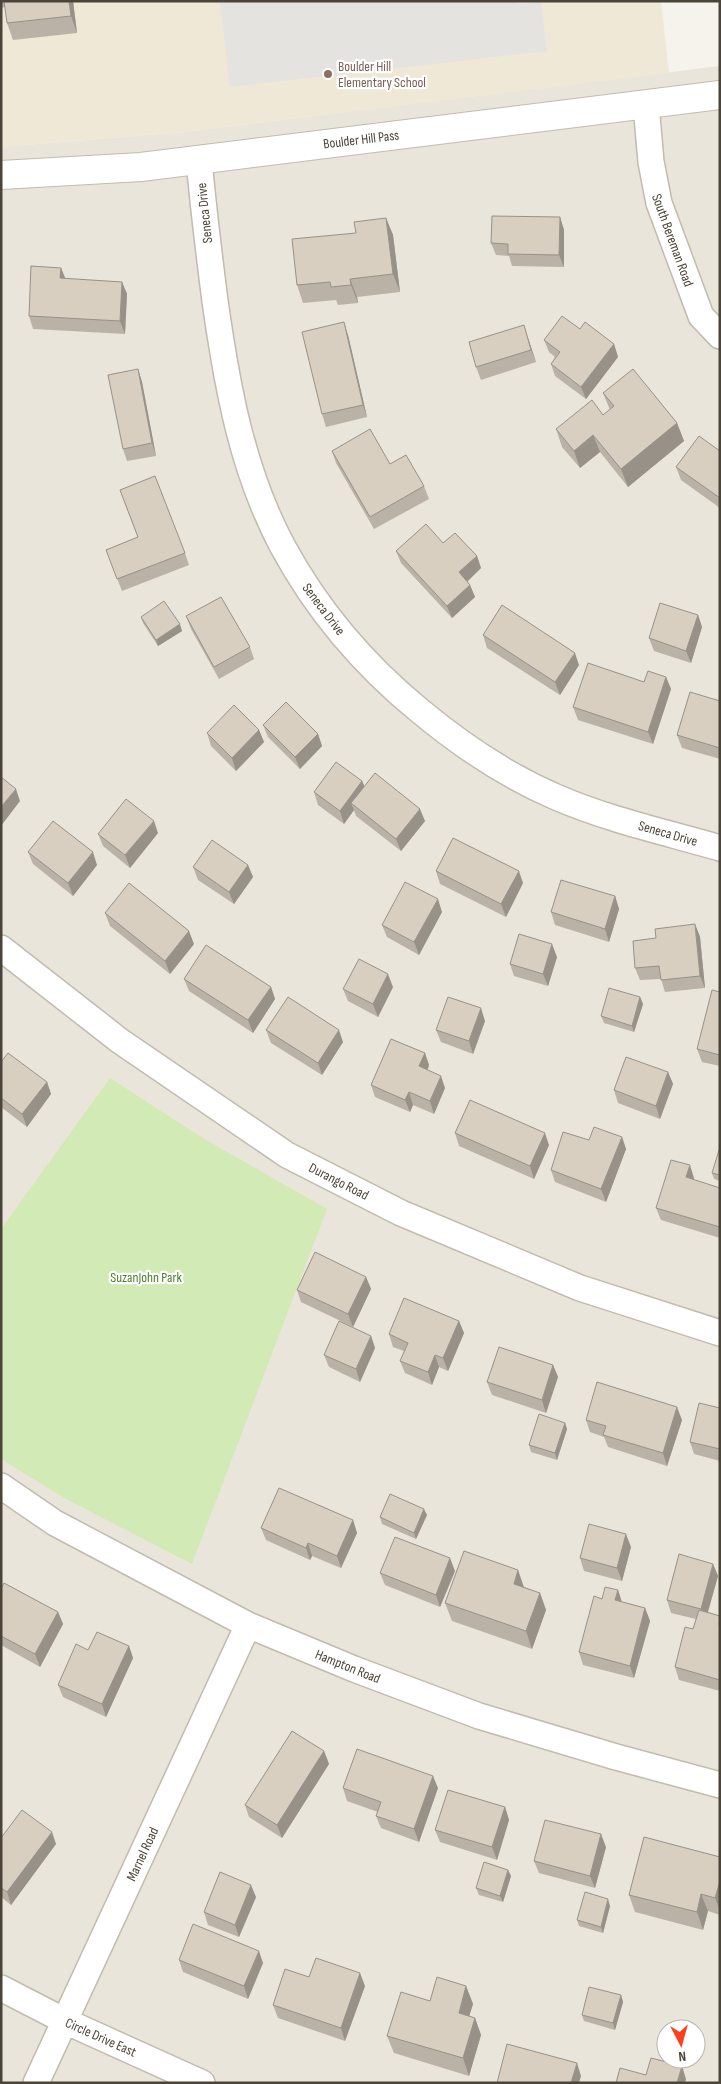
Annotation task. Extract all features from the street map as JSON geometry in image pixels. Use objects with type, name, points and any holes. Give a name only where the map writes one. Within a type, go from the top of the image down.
[{"type":"street","name":"Boulder Hill Pass","points":[[1,175],[141,167],[720,95]]},
{"type":"street","name":"South Bereman Road","points":[[646,104],[651,162],[659,203],[701,316],[720,336]]},
{"type":"street","name":"Seneca Drive","points":[[199,159],[204,220],[224,365],[240,439],[258,489],[282,546],[298,573],[331,619],[353,647],[401,696],[442,729],[482,757],[542,790],[587,810],[720,848]]},
{"type":"street","name":"Durango Road","points":[[1,948],[120,1041],[287,1155],[401,1213],[580,1288],[720,1333]]},
{"type":"street","name":"Hampton Road","points":[[1,1486],[55,1523],[248,1626],[354,1669],[479,1716],[616,1757],[720,1785]]},
{"type":"street","name":"Marnel Road","points":[[36,2083],[248,1626]]},
{"type":"street","name":"Circle Drive East","points":[[1,1988],[65,2021],[202,2083]]},
{"type":"shaded area","name":"Boulder Hill Elementary School","points":[[1,1],[661,1],[669,73],[184,132],[1,147]]},
{"type":"shaded area","points":[[238,1],[517,1],[517,4],[541,2],[547,51],[230,87],[220,3]]},
{"type":"shaded area","points":[[720,66],[720,2083],[1,2083],[1,147],[184,132]]},
{"type":"green space","name":"SuzanJohn Park","points":[[110,1078],[201,1137],[327,1209],[192,1564],[66,1499],[1,1459],[1,1229]]},
{"type":"building","points":[[4,1],[69,1],[71,16],[7,23]]},
{"type":"building","points":[[492,216],[560,217],[559,255],[508,254],[508,244],[491,243]]},
{"type":"building","points":[[386,218],[393,274],[350,279],[351,285],[331,287],[330,282],[297,285],[292,239],[356,233],[354,222]]},
{"type":"building","points":[[31,266],[61,268],[60,278],[122,282],[120,321],[29,316]]},
{"type":"building","points":[[562,316],[580,329],[585,322],[614,344],[581,387],[551,364],[560,352],[544,340]]},
{"type":"building","points":[[344,322],[363,405],[322,414],[302,332]]},
{"type":"building","points":[[524,325],[531,350],[476,367],[469,342]]},
{"type":"building","points":[[138,369],[152,443],[123,449],[108,375]]},
{"type":"building","points":[[633,369],[677,423],[621,469],[593,435],[574,451],[556,429],[592,400],[603,415],[614,406],[603,393]]},
{"type":"building","points":[[370,429],[390,464],[406,455],[424,486],[370,517],[332,451]]},
{"type":"building","points":[[699,436],[720,451],[720,498],[676,467]]},
{"type":"building","points":[[155,476],[185,553],[117,579],[106,550],[138,537],[120,490]]},
{"type":"building","points":[[426,524],[443,543],[455,533],[477,556],[459,572],[470,585],[447,606],[396,551]]},
{"type":"building","points":[[221,597],[250,647],[214,667],[186,616]]},
{"type":"building","points":[[164,601],[180,624],[156,640],[141,617]]},
{"type":"building","points":[[660,603],[698,615],[686,651],[649,638]]},
{"type":"building","points":[[502,605],[575,653],[555,682],[483,635]]},
{"type":"building","points":[[588,663],[644,682],[648,671],[666,677],[648,732],[573,707]]},
{"type":"building","points":[[690,692],[720,701],[720,748],[677,735]]},
{"type":"building","points":[[286,702],[318,734],[295,757],[263,725]]},
{"type":"building","points":[[234,705],[259,730],[232,758],[207,733]]},
{"type":"building","points":[[336,762],[362,781],[340,811],[314,792]]},
{"type":"building","points":[[375,773],[420,809],[396,839],[351,803]]},
{"type":"building","points":[[1,777],[16,789],[1,807]]},
{"type":"building","points":[[126,799],[154,821],[125,855],[98,834]]},
{"type":"building","points":[[53,821],[93,852],[68,883],[28,852]]},
{"type":"building","points":[[453,838],[519,871],[501,904],[436,871]]},
{"type":"building","points":[[212,840],[248,865],[229,892],[193,867]]},
{"type":"building","points":[[561,880],[615,896],[605,929],[551,912]]},
{"type":"building","points":[[405,882],[438,899],[414,942],[382,925]]},
{"type":"building","points":[[129,883],[189,931],[165,961],[105,913]]},
{"type":"building","points":[[695,924],[700,976],[661,980],[659,966],[635,968],[633,941],[656,938],[655,929]]},
{"type":"building","points":[[519,934],[552,944],[543,974],[510,964]]},
{"type":"building","points":[[206,945],[271,987],[248,1020],[184,979]]},
{"type":"building","points":[[359,959],[388,974],[373,1004],[343,989]]},
{"type":"building","points":[[609,988],[640,997],[632,1026],[601,1016]]},
{"type":"building","points":[[712,990],[720,992],[720,1055],[697,1049]]},
{"type":"building","points":[[288,997],[339,1030],[318,1063],[266,1030]]},
{"type":"building","points":[[448,997],[481,1008],[469,1041],[436,1030]]},
{"type":"building","points":[[391,1039],[425,1053],[419,1066],[441,1076],[430,1101],[409,1092],[405,1100],[371,1085]]},
{"type":"building","points":[[8,1053],[47,1082],[22,1114],[1,1098],[1,1062]]},
{"type":"building","points":[[626,1057],[668,1072],[656,1106],[614,1090]]},
{"type":"building","points":[[470,1100],[545,1133],[530,1166],[455,1133]]},
{"type":"building","points":[[594,1127],[622,1137],[601,1189],[551,1170],[563,1132],[589,1140]]},
{"type":"building","points":[[720,1147],[720,1175],[712,1173]]},
{"type":"building","points":[[671,1160],[690,1165],[686,1177],[720,1188],[720,1227],[656,1208]]},
{"type":"building","points":[[315,1252],[366,1277],[348,1314],[297,1290]]},
{"type":"building","points":[[404,1298],[459,1321],[443,1358],[435,1355],[428,1372],[400,1361],[408,1343],[389,1334]]},
{"type":"building","points":[[339,1321],[371,1336],[356,1369],[324,1355]]},
{"type":"building","points":[[499,1347],[553,1365],[542,1400],[487,1382]]},
{"type":"building","points":[[597,1382],[677,1407],[663,1453],[603,1435],[606,1426],[586,1420]]},
{"type":"building","points":[[699,1403],[720,1408],[720,1449],[690,1442]]},
{"type":"building","points":[[539,1414],[565,1423],[555,1453],[529,1445]]},
{"type":"building","points":[[279,1488],[353,1520],[337,1556],[308,1543],[306,1548],[261,1528]]},
{"type":"building","points":[[390,1494],[424,1509],[414,1533],[380,1517]]},
{"type":"building","points":[[589,1524],[626,1534],[617,1568],[580,1558]]},
{"type":"building","points":[[395,1537],[450,1558],[436,1595],[380,1573]]},
{"type":"building","points":[[464,1551],[518,1570],[514,1584],[540,1593],[526,1631],[445,1603]]},
{"type":"building","points":[[679,1554],[713,1564],[701,1609],[667,1600]]},
{"type":"building","points":[[4,1583],[58,1612],[35,1654],[1,1636],[1,1589]]},
{"type":"building","points":[[605,1587],[618,1590],[615,1600],[645,1608],[630,1666],[579,1652],[594,1596],[602,1599]]},
{"type":"building","points":[[699,1610],[720,1616],[720,1680],[675,1667],[685,1627],[693,1629]]},
{"type":"building","points":[[97,1632],[129,1646],[102,1704],[58,1685],[76,1644],[88,1650]]},
{"type":"building","points":[[292,1731],[324,1751],[277,1825],[245,1805]]},
{"type":"building","points":[[357,1749],[433,1776],[414,1829],[376,1816],[381,1802],[343,1788]]},
{"type":"building","points":[[448,1790],[505,1807],[492,1847],[435,1830]]},
{"type":"building","points":[[22,1810],[52,1832],[7,1892],[1,1888],[1,1838]]},
{"type":"building","points":[[545,1820],[601,1834],[590,1876],[534,1861]]},
{"type":"building","points":[[644,1837],[720,1857],[720,1881],[715,1898],[701,1894],[697,1912],[629,1895]]},
{"type":"building","points":[[484,1862],[508,1870],[500,1896],[476,1888]]},
{"type":"building","points":[[220,1872],[251,1885],[235,1925],[204,1912]]},
{"type":"building","points":[[585,1892],[608,1899],[601,1927],[577,1920]]},
{"type":"building","points":[[193,1924],[259,1951],[244,1986],[179,1960]]},
{"type":"building","points":[[316,1958],[360,1973],[341,2028],[273,2005],[285,1969],[309,1977]]},
{"type":"building","points":[[437,1977],[466,1986],[459,2013],[475,2018],[463,2058],[387,2036],[401,1992],[430,2001]]},
{"type":"building","points":[[589,1987],[621,1995],[613,2023],[582,2015]]},
{"type":"building","points":[[507,2044],[577,2063],[571,2083],[497,2083]]},
{"type":"building","points":[[651,2058],[656,2059],[656,2069],[681,2069],[677,2083],[616,2083],[620,2068],[646,2075]]},
{"type":"place","name":"Boulder Hill Elementary School","points":[[328,74]]}]
